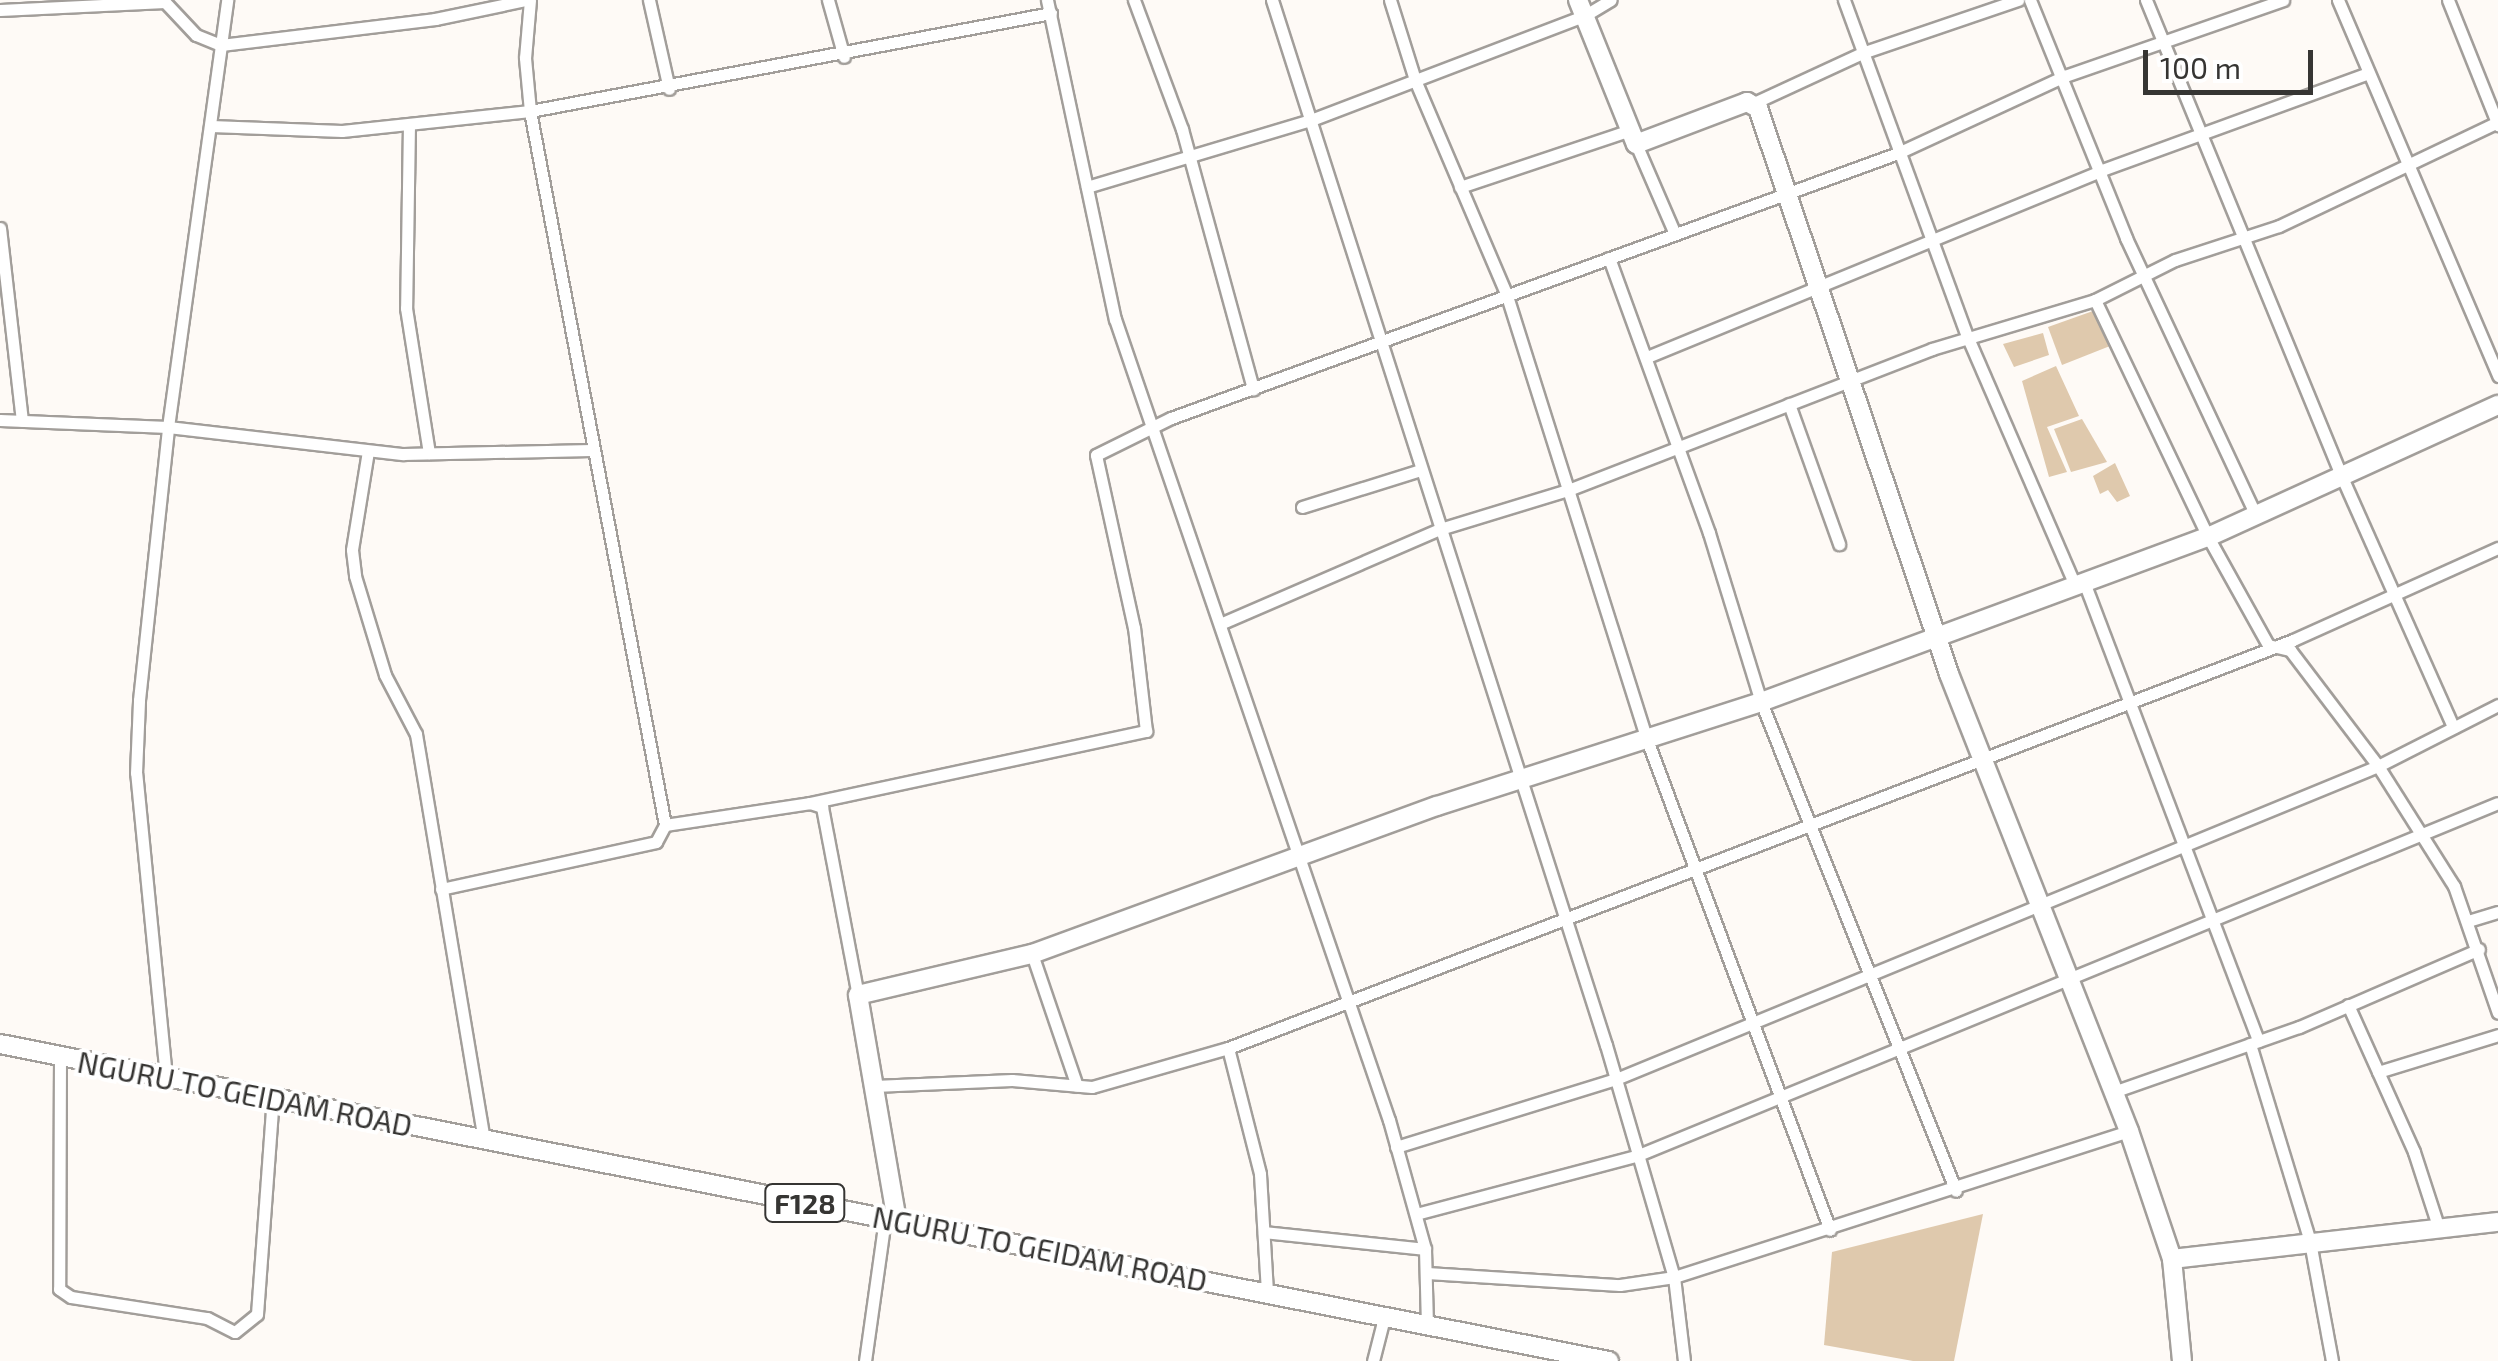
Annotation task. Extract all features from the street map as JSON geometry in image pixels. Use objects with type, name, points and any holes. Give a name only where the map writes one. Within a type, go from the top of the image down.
[{"type":"street","points":[[166,1077],[136,773],[168,427],[226,0]]},
{"type":"street","points":[[0,10],[164,1],[196,35],[220,45],[434,19],[528,0],[525,58],[530,112],[665,825],[656,842],[441,889]]},
{"type":"street","points":[[649,0],[668,89]]},
{"type":"street","points":[[828,0],[844,57]]},
{"type":"street","points":[[1047,0],[1115,319],[1302,859],[1396,1146],[1424,1249],[1427,1328]]},
{"type":"street","points":[[1134,0],[1182,129],[1185,156],[1253,389]]},
{"type":"street","points":[[1272,0],[1616,1079],[1674,1277],[1684,1361]]},
{"type":"street","points":[[1390,0],[1415,80],[1507,296],[1646,738],[1775,1094],[1830,1230]]},
{"type":"street","points":[[1087,187],[1311,120],[1581,8],[1611,0]]},
{"type":"street","points":[[1844,0],[1968,338],[2079,583],[2211,920],[2254,1042],[2310,1242],[2332,1361]]},
{"type":"street","points":[[1460,187],[1754,103],[1862,53],[2018,0]]},
{"type":"street","points":[[2030,0],[2065,76],[2126,238],[2147,272],[2256,516]]},
{"type":"street","points":[[2146,0],[2341,475],[2454,727]]},
{"type":"street","points":[[665,825],[810,802],[1146,731],[1134,628],[1096,455],[1253,389],[1898,153],[2065,76],[2283,0]]},
{"type":"street","points":[[2338,0],[2405,166],[2498,376]]},
{"type":"street","points":[[1220,624],[1440,529],[1570,489],[1968,338],[2095,300],[2147,272],[2246,239],[2498,123],[2448,0]]},
{"type":"street","points":[[1581,8],[1676,234]]},
{"type":"street","points":[[210,126],[342,131],[530,112],[844,57],[1051,13]]},
{"type":"street","points":[[1647,356],[2102,170],[2366,74]]},
{"type":"street","points":[[1754,103],[1853,379],[1936,636],[2038,908],[2114,1092],[2172,1260],[2182,1361]]},
{"type":"street","points":[[410,124],[406,308],[429,454]]},
{"type":"street","points":[[0,228],[22,421]]},
{"type":"street","points":[[1609,258],[1647,356],[1761,702],[1956,1192]]},
{"type":"street","points":[[2095,300],[2208,537],[2268,644],[2290,650],[2378,766],[2422,833],[2468,921],[2498,1013]]},
{"type":"street","points":[[1789,404],[1839,544]]},
{"type":"street","points":[[858,995],[1032,954],[1518,779],[1761,702],[2208,537],[2498,405]]},
{"type":"street","points":[[0,420],[168,427],[368,451],[429,454],[591,450]]},
{"type":"street","points":[[368,451],[352,550],[355,576],[394,698],[416,734],[484,1140]]},
{"type":"street","points":[[1302,506],[1421,470]]},
{"type":"street","points":[[874,1086],[1012,1080],[1077,1086],[1120,1082],[1228,1048],[1350,1004],[1564,914],[1806,822],[1983,762],[2394,596],[2498,548]]},
{"type":"street","points":[[1396,1146],[1616,1079],[2378,766],[2498,705]]},
{"type":"street","points":[[810,802],[826,812],[874,1086],[891,1220],[865,1361]]},
{"type":"street","points":[[1416,1214],[1636,1156],[1775,1094],[2498,802]]},
{"type":"street","points":[[2468,921],[2498,912]]},
{"type":"street","points":[[2114,1092],[2348,1006],[2479,949]]},
{"type":"street","points":[[1032,954],[1077,1086]]},
{"type":"street","points":[[2348,1006],[2439,1229]]},
{"type":"street","points":[[2378,1072],[2498,1035]]},
{"type":"street","name":"NGURU TO GEIDAM ROAD","points":[[0,1044],[1610,1361]]},
{"type":"street","points":[[1228,1048],[1260,1174],[1267,1292]]},
{"type":"street","points":[[60,1056],[59,1289],[71,1297],[206,1318],[235,1332],[257,1314],[273,1098]]},
{"type":"street","points":[[1427,1273],[1620,1285],[1674,1277],[1956,1192],[2128,1131]]},
{"type":"street","points":[[2172,1260],[2498,1222]]},
{"type":"street","points":[[1264,1232],[1424,1249]]},
{"type":"street","points":[[1373,1361],[1384,1318]]},
{"type":"shaded area","points":[[2093,311],[2110,346],[2062,365],[2048,327]]},
{"type":"shaded area","points":[[2043,333],[2049,355],[2014,367],[2003,344]]},
{"type":"shaded area","points":[[2056,366],[2079,416],[2047,427],[2067,472],[2049,477],[2022,381]]},
{"type":"shaded area","points":[[2082,419],[2107,462],[2071,472],[2054,429]]},
{"type":"shaded area","points":[[2115,463],[2130,496],[2117,502],[2108,490],[2100,494],[2093,476]]},
{"type":"shaded area","points":[[1983,1214],[1954,1361],[1913,1361],[1824,1345],[1832,1252]]}]
